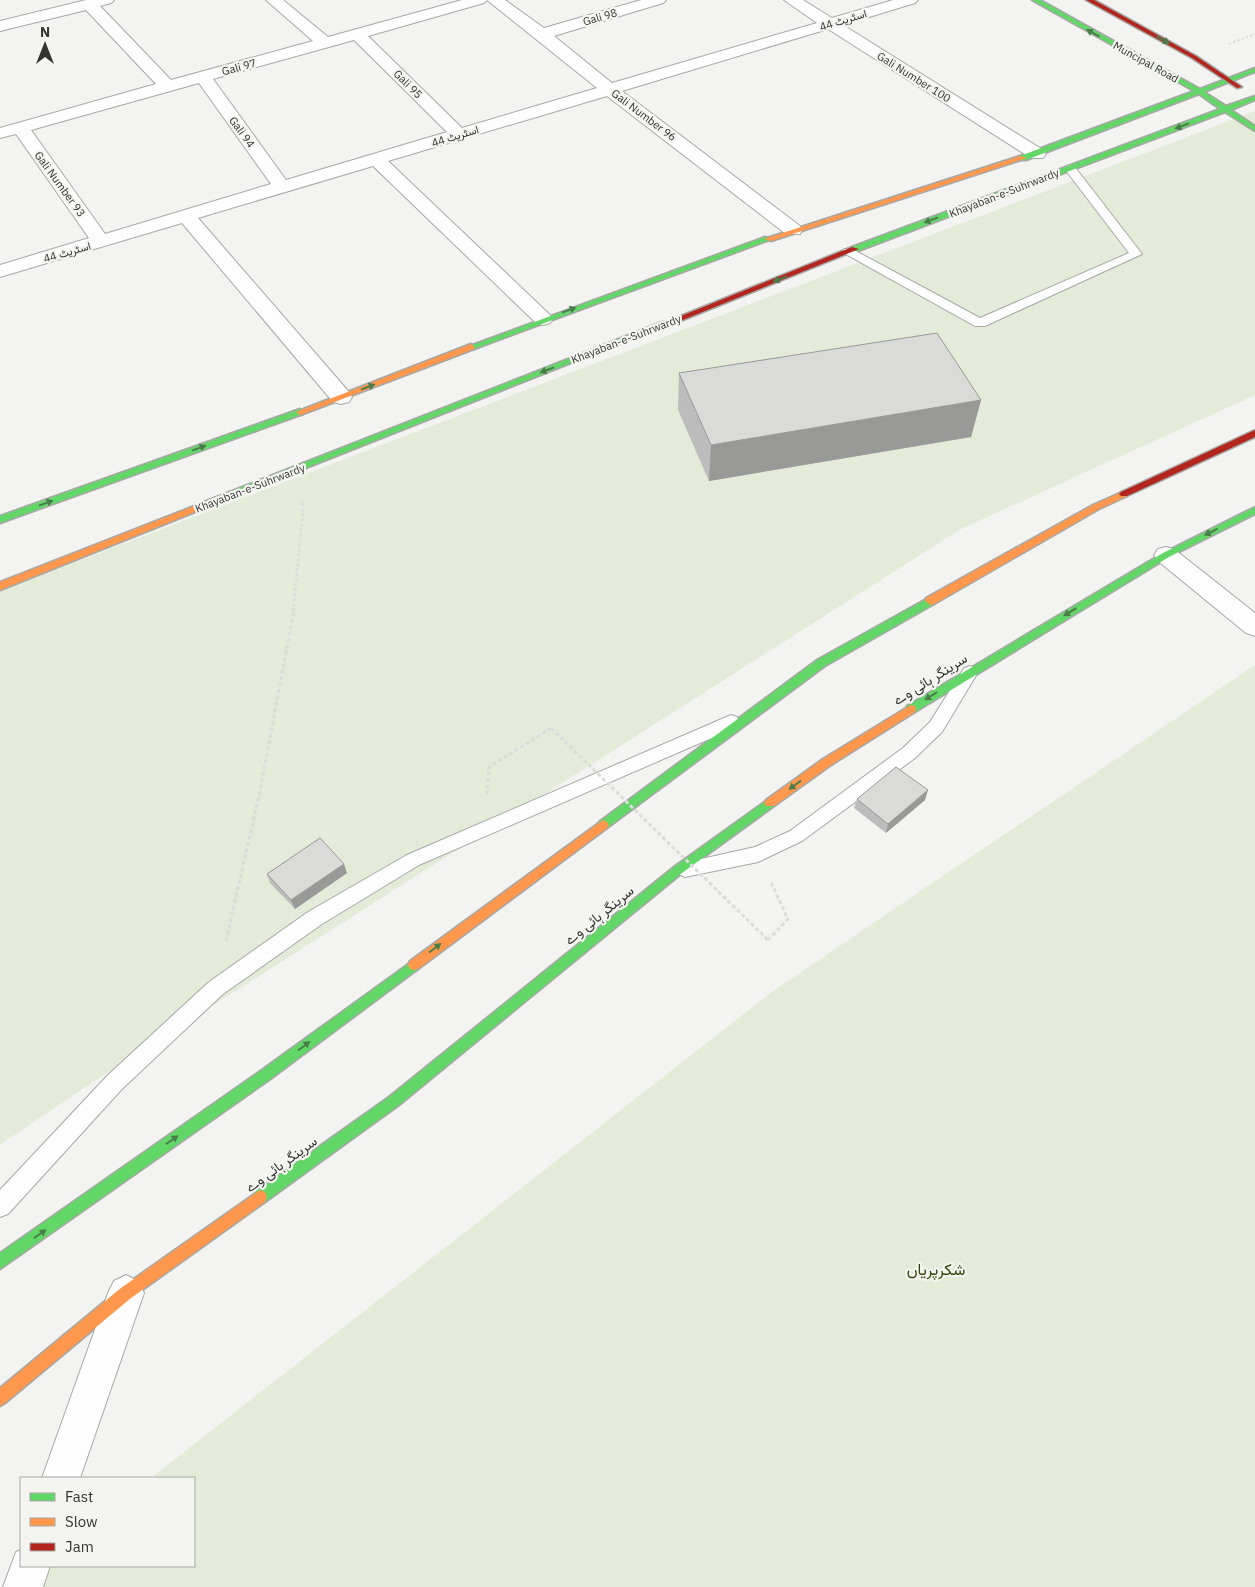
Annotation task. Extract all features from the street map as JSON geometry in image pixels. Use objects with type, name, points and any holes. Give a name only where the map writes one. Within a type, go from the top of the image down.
[{"type":"main road","name":"Muncipal Road","points":[[1034,0],[1199,91],[1255,129]]},
{"type":"main road","name":"Muncipal Road","points":[[1089,0],[1229,80],[1254,99]]},
{"type":"main road","name":"Khayaban-e-Suhrwardy","points":[[0,520],[341,397],[543,319],[793,230],[1038,154],[1255,70]]},
{"type":"main road","name":"Khayaban-e-Suhrwardy","points":[[0,586],[848,252],[1254,99]]},
{"type":"main road","points":[[0,1262],[264,1076],[748,714],[821,663],[1096,507],[1255,433]]},
{"type":"main road","name":"سرینگر ہائی وے","points":[[0,1398],[126,1293],[394,1101],[678,870],[826,762],[972,670],[1166,555],[1255,510]]},
{"type":"street","points":[[0,26],[106,0]]},
{"type":"street","points":[[274,0],[325,43]]},
{"type":"street","name":"Gali 97","points":[[0,133],[479,0]]},
{"type":"street","name":"Gali Number 96","points":[[495,0],[542,34],[608,88],[793,230]]},
{"type":"street","name":"Gali 98","points":[[542,34],[658,0]]},
{"type":"street","name":"Gali Number 100","points":[[792,0],[1038,154]]},
{"type":"street","name":"اسٹریٹ 44","points":[[0,271],[459,135],[608,88],[910,0]]},
{"type":"street","points":[[89,4],[168,86]]},
{"type":"street","name":"Gali 95","points":[[357,34],[459,135]]},
{"type":"street","name":"Gali 94","points":[[203,77],[282,187]]},
{"type":"street","name":"Gali Number 93","points":[[20,127],[101,242]]},
{"type":"street","points":[[376,159],[543,319]]},
{"type":"street","points":[[186,216],[341,397]]},
{"type":"street","points":[[1166,555],[1255,627]]},
{"type":"street","points":[[61,1477],[126,1293]]},
{"type":"street","points":[[22,1587],[30,1567]]},
{"type":"lane","points":[[848,252],[980,323],[1136,254],[1070,168]]},
{"type":"lane","points":[[678,870],[758,854],[796,836],[909,753],[936,727],[972,670]]},
{"type":"lane","points":[[0,1206],[115,1082],[216,988],[315,918],[413,860],[748,714]]},
{"type":"path","points":[[216,988],[260,791],[293,615],[303,513],[301,468]]},
{"type":"path","points":[[485,827],[489,767],[551,728],[768,940],[788,919],[758,854]]},
{"type":"green space","points":[[1255,111],[1255,395],[961,529],[99,1078],[0,1145],[0,591]]},
{"type":"green space","name":"شکرپریاں","points":[[1255,665],[1255,1587],[12,1587],[38,1567],[195,1567],[195,1477],[152,1477],[773,991]]},
{"type":"building","points":[[937,333],[981,400],[711,445],[679,373]]},
{"type":"building","points":[[896,767],[928,790],[888,824],[857,799]]},
{"type":"building","points":[[320,838],[344,864],[291,900],[267,874]]},
{"type":"traffic: fast","points":[[1035,0],[1199,91],[1255,129]]},
{"type":"traffic: fast","points":[[1023,158],[1255,70]]},
{"type":"traffic: fast","points":[[855,249],[1255,98]]},
{"type":"traffic: fast","points":[[471,347],[768,239]]},
{"type":"traffic: fast","points":[[197,508],[665,324]]},
{"type":"traffic: fast","points":[[0,520],[300,412]]},
{"type":"traffic: fast","points":[[911,709],[1166,555],[1255,510]]},
{"type":"traffic: fast","points":[[603,825],[821,663],[930,601]]},
{"type":"traffic: fast","points":[[260,1197],[394,1101],[678,870],[770,803]]},
{"type":"traffic: fast","points":[[0,1262],[264,1076],[414,965]]},
{"type":"traffic: slow","points":[[768,239],[1023,158]]},
{"type":"traffic: slow","points":[[300,412],[471,347]]},
{"type":"traffic: slow","points":[[930,601],[1096,507],[1124,494]]},
{"type":"traffic: slow","points":[[0,586],[197,508]]},
{"type":"traffic: slow","points":[[770,803],[827,762],[911,709]]},
{"type":"traffic: slow","points":[[414,965],[603,825]]},
{"type":"traffic: slow","points":[[0,1398],[126,1293],[260,1197]]},
{"type":"traffic: jam","points":[[1089,0],[1194,57],[1239,87]]},
{"type":"traffic: jam","points":[[665,324],[855,249]]},
{"type":"traffic: jam","points":[[1124,494],[1255,433]]}]
